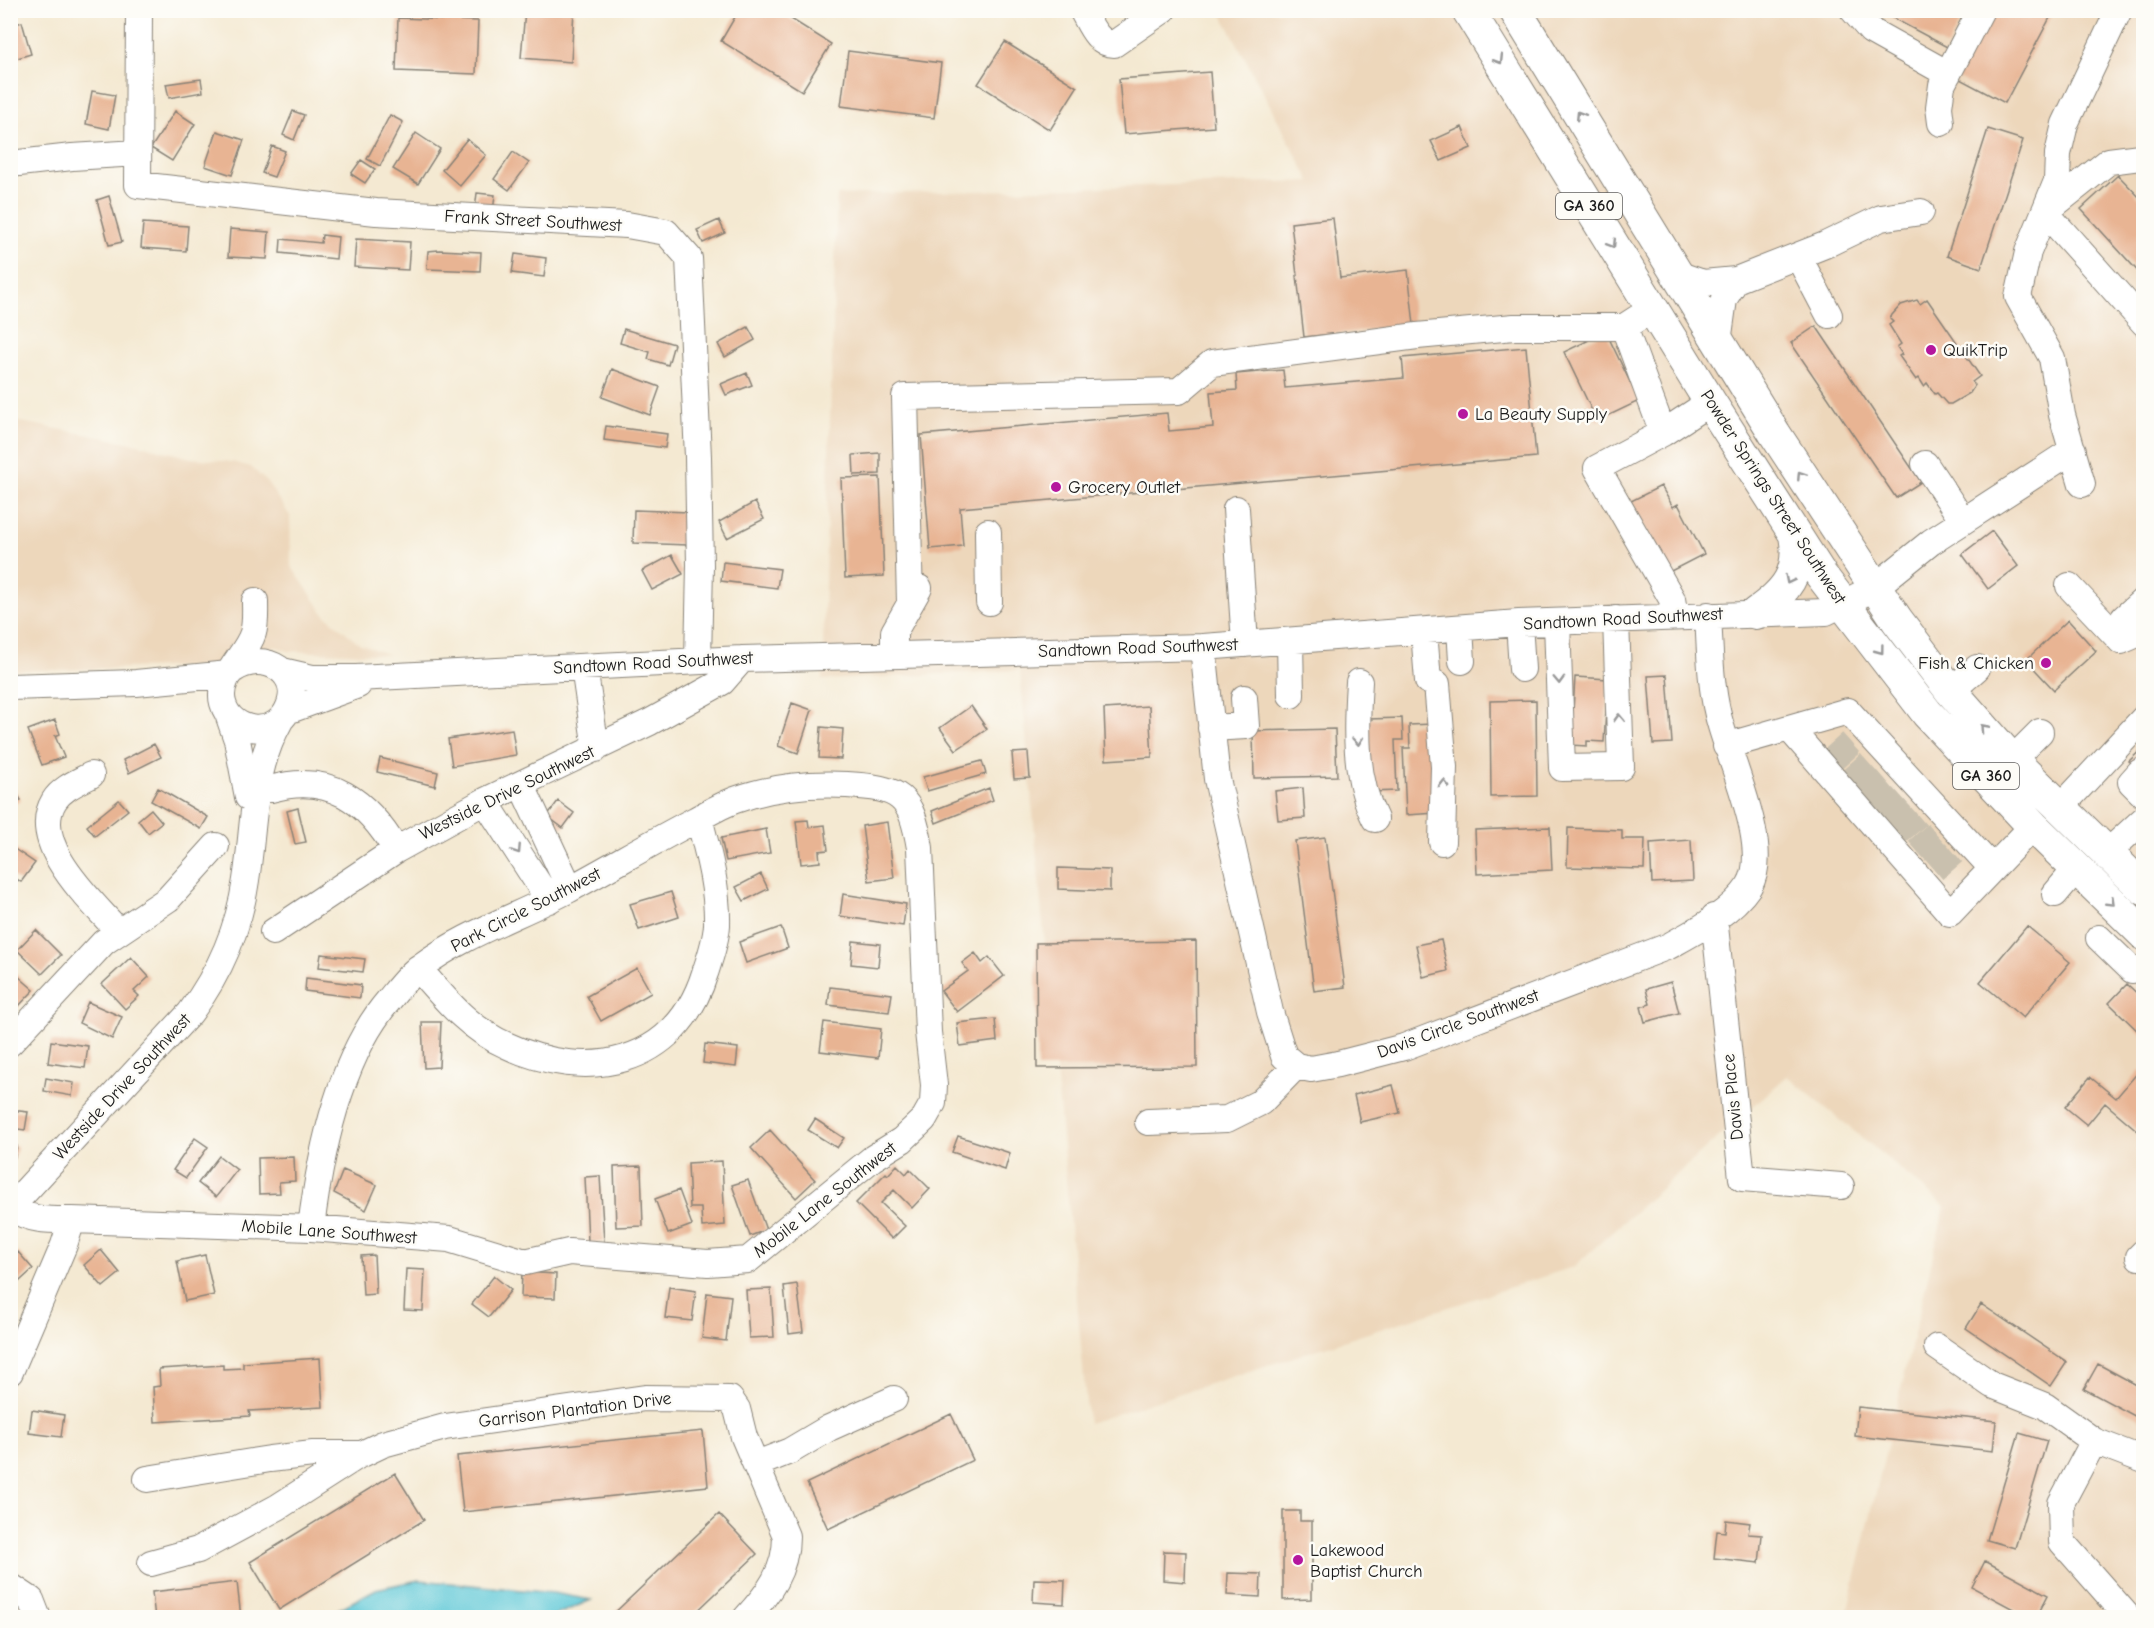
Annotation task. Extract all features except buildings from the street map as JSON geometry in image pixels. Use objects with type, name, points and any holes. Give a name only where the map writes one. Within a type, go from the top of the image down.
[{"type":"main road","name":"Powder Springs Street Southwest","points":[[1468,10],[1710,402],[1795,535],[1844,605],[1927,713],[2033,826],[2143,933]]},
{"type":"main road","name":"Powder Springs Street Southwest","points":[[1526,14],[1718,342],[1874,588],[1950,691],[2012,760],[2106,854],[2141,882]]},
{"type":"main road","points":[[1756,613],[1776,599],[1791,577],[1797,556],[1795,535]]},
{"type":"street","name":"Frank Street Southwest","points":[[139,10],[138,185],[376,212],[627,225],[666,232],[689,258],[698,457],[698,661]]},
{"type":"street","points":[[1082,10],[1100,41],[1106,44],[1113,44],[1163,10]]},
{"type":"street","points":[[1853,10],[1871,31],[1948,74]]},
{"type":"street","points":[[1941,123],[1939,96],[1981,10]]},
{"type":"street","points":[[2082,483],[2062,415],[2052,358],[2018,297],[2028,252],[2057,181],[2058,154],[2065,124],[2119,10]]},
{"type":"street","points":[[10,165],[72,157],[138,153]]},
{"type":"street","points":[[2045,212],[2109,161],[2140,157],[2144,159]]},
{"type":"street","points":[[1677,274],[1703,283],[1736,280],[1798,256],[1881,218],[1921,212]]},
{"type":"street","points":[[2045,212],[2144,323]]},
{"type":"street","points":[[1798,256],[1829,315]]},
{"type":"street","points":[[1718,342],[1725,299],[1736,280]]},
{"type":"street","points":[[910,603],[904,397],[1179,391],[1212,363],[1417,336],[1514,327],[1624,327],[1652,309]]},
{"type":"street","points":[[1624,327],[1663,433]]},
{"type":"street","points":[[1675,617],[1672,599],[1597,468],[1663,433],[1710,402]]},
{"type":"street","name":"Sandtown Road Southwest","points":[[278,668],[312,678],[742,659],[1203,647],[1519,623],[1826,612],[1874,588],[1900,565],[1963,521],[2073,450]]},
{"type":"street","points":[[1925,464],[1963,521]]},
{"type":"street","points":[[1236,509],[1245,644]]},
{"type":"street","points":[[988,532],[989,589]]},
{"type":"street","points":[[894,654],[894,632],[925,578]]},
{"type":"street","points":[[2069,586],[2132,636]]},
{"type":"street","points":[[2132,636],[2124,618],[2144,600]]},
{"type":"street","points":[[225,708],[222,693],[254,631],[255,601]]},
{"type":"street","name":"Davis Circle Southwest","points":[[1296,1066],[1311,1068],[1338,1064],[1404,1047],[1669,946],[1714,917],[1749,886],[1755,870],[1755,850],[1750,821],[1726,746],[1711,679],[1708,615]]},
{"type":"street","points":[[1557,622],[1562,768],[1621,767],[1616,620]]},
{"type":"street","points":[[1519,623],[1522,669]]},
{"type":"street","points":[[1460,628],[1462,661]]},
{"type":"street","points":[[104,685],[181,692],[225,708],[246,728],[258,729],[283,716],[291,690],[254,631]]},
{"type":"street","points":[[1424,631],[1428,681],[1437,684],[1444,767],[1442,842]]},
{"type":"street","points":[[1290,641],[1291,695]]},
{"type":"street","points":[[1148,1122],[1227,1119],[1261,1102],[1296,1066],[1284,1056],[1270,1012],[1217,779],[1203,647]]},
{"type":"street","name":"Westside Drive Southwest","points":[[273,932],[396,849],[485,801],[596,749],[722,682],[742,659]]},
{"type":"street","points":[[10,687],[104,685],[231,672],[253,660],[278,668]]},
{"type":"street","points":[[584,667],[596,749]]},
{"type":"street","points":[[1950,691],[1977,668]]},
{"type":"street","name":"Sandtown Road Southwest","points":[[283,716],[331,694],[396,675]]},
{"type":"street","points":[[1359,682],[1356,722],[1361,782],[1376,819]]},
{"type":"street","points":[[1211,728],[1246,726],[1244,698]]},
{"type":"street","name":"Westside Drive Southwest","points":[[225,708],[242,759],[251,819]]},
{"type":"street","points":[[1726,746],[1848,711],[1859,737],[1960,846],[1992,868]]},
{"type":"street","name":"Westside Drive Southwest","points":[[11,1208],[183,1021],[205,993],[229,943],[240,910],[250,850],[251,819],[261,762],[283,716]]},
{"type":"street","points":[[2060,808],[2144,718]]},
{"type":"street","points":[[1789,728],[1827,764],[1919,866],[1950,913],[2033,826]]},
{"type":"street","points":[[2012,760],[2040,732]]},
{"type":"street","points":[[91,775],[63,790],[54,801],[46,828],[50,843],[61,862],[118,931]]},
{"type":"street","points":[[271,789],[307,783],[328,787],[347,795],[381,823],[396,849]]},
{"type":"street","points":[[521,784],[559,895]]},
{"type":"street","name":"Park Circle Southwest","points":[[311,1228],[316,1183],[341,1090],[360,1044],[387,1002],[418,968],[455,945],[559,895],[637,849],[735,800],[778,788],[800,786],[884,788],[904,799]]},
{"type":"street","name":"Mobile Lane Southwest","points":[[11,1208],[23,1216],[36,1219],[311,1228],[449,1239],[525,1262],[569,1252],[708,1263],[748,1260],[873,1158],[902,1140],[924,1119],[933,1103],[934,1085],[928,1032],[920,848],[915,819],[904,799]]},
{"type":"street","points":[[485,801],[559,895]]},
{"type":"street","points":[[418,968],[461,1016],[505,1045],[531,1055],[576,1065],[593,1065],[610,1063],[645,1051],[661,1041],[684,1017],[694,1002],[711,955],[717,927],[716,901],[713,874],[699,818]]},
{"type":"street","points":[[2106,854],[2144,819]]},
{"type":"street","points":[[10,1043],[92,955],[118,931],[168,899],[216,846]]},
{"type":"street","points":[[2055,894],[2076,869]]},
{"type":"street","name":"Davis Place","points":[[1714,917],[1742,1178],[1841,1186]]},
{"type":"street","points":[[2099,938],[2125,964],[2143,933]]},
{"type":"street","points":[[10,1372],[64,1245],[72,1220]]},
{"type":"street","points":[[1937,1347],[1992,1385],[2045,1406],[2094,1440],[2144,1460]]},
{"type":"street","name":"Garrison Plantation Drive","points":[[151,1563],[198,1550],[278,1507],[362,1454],[383,1444],[445,1427],[645,1398],[714,1397],[730,1399],[737,1409],[744,1437],[786,1536],[786,1552],[771,1591],[746,1617]]},
{"type":"street","points":[[757,1464],[790,1451],[829,1428],[894,1399]]},
{"type":"street","points":[[2094,1440],[2061,1503],[2062,1542],[2129,1617]]},
{"type":"street","name":"Garrison Plantation Drive","points":[[147,1479],[313,1454],[362,1454]]},
{"type":"street","points":[[10,1586],[31,1600],[38,1617]]},
{"type":"shaded area","points":[[1220,11],[2143,11],[2143,1617],[1846,1617],[1945,1206],[1787,1076],[1573,1267],[1088,1423],[1020,670],[822,680],[837,195],[1310,181]]},
{"type":"shaded area","points":[[10,420],[137,444],[190,458],[232,462],[251,467],[267,482],[290,516],[291,566],[325,615],[360,644],[390,655],[288,651],[277,647],[233,651],[216,666],[11,671]]},
{"type":"water","points":[[419,1580],[553,1593],[591,1600],[551,1617],[325,1617],[376,1589]]},
{"type":"tunnel","points":[[1832,760],[1851,743]]},
{"type":"tunnel","points":[[1850,781],[1870,763]]},
{"type":"tunnel","points":[[1866,797],[1886,780]]},
{"type":"tunnel","points":[[1883,815],[1903,797]]},
{"type":"tunnel","points":[[1898,832],[1919,814]]},
{"type":"tunnel","points":[[1917,851],[1937,833]]},
{"type":"tunnel","points":[[1934,869],[1954,852]]},
{"type":"place","name":"QuikTrip","points":[[1931,350]]},
{"type":"place","name":"La Beauty Supply","points":[[1463,414]]},
{"type":"place","name":"Grocery Outlet","points":[[1056,487]]},
{"type":"place","name":"Fish & Chicken","points":[[2046,663]]},
{"type":"place","name":"Lakewood Baptist Church","points":[[1298,1560]]}]
